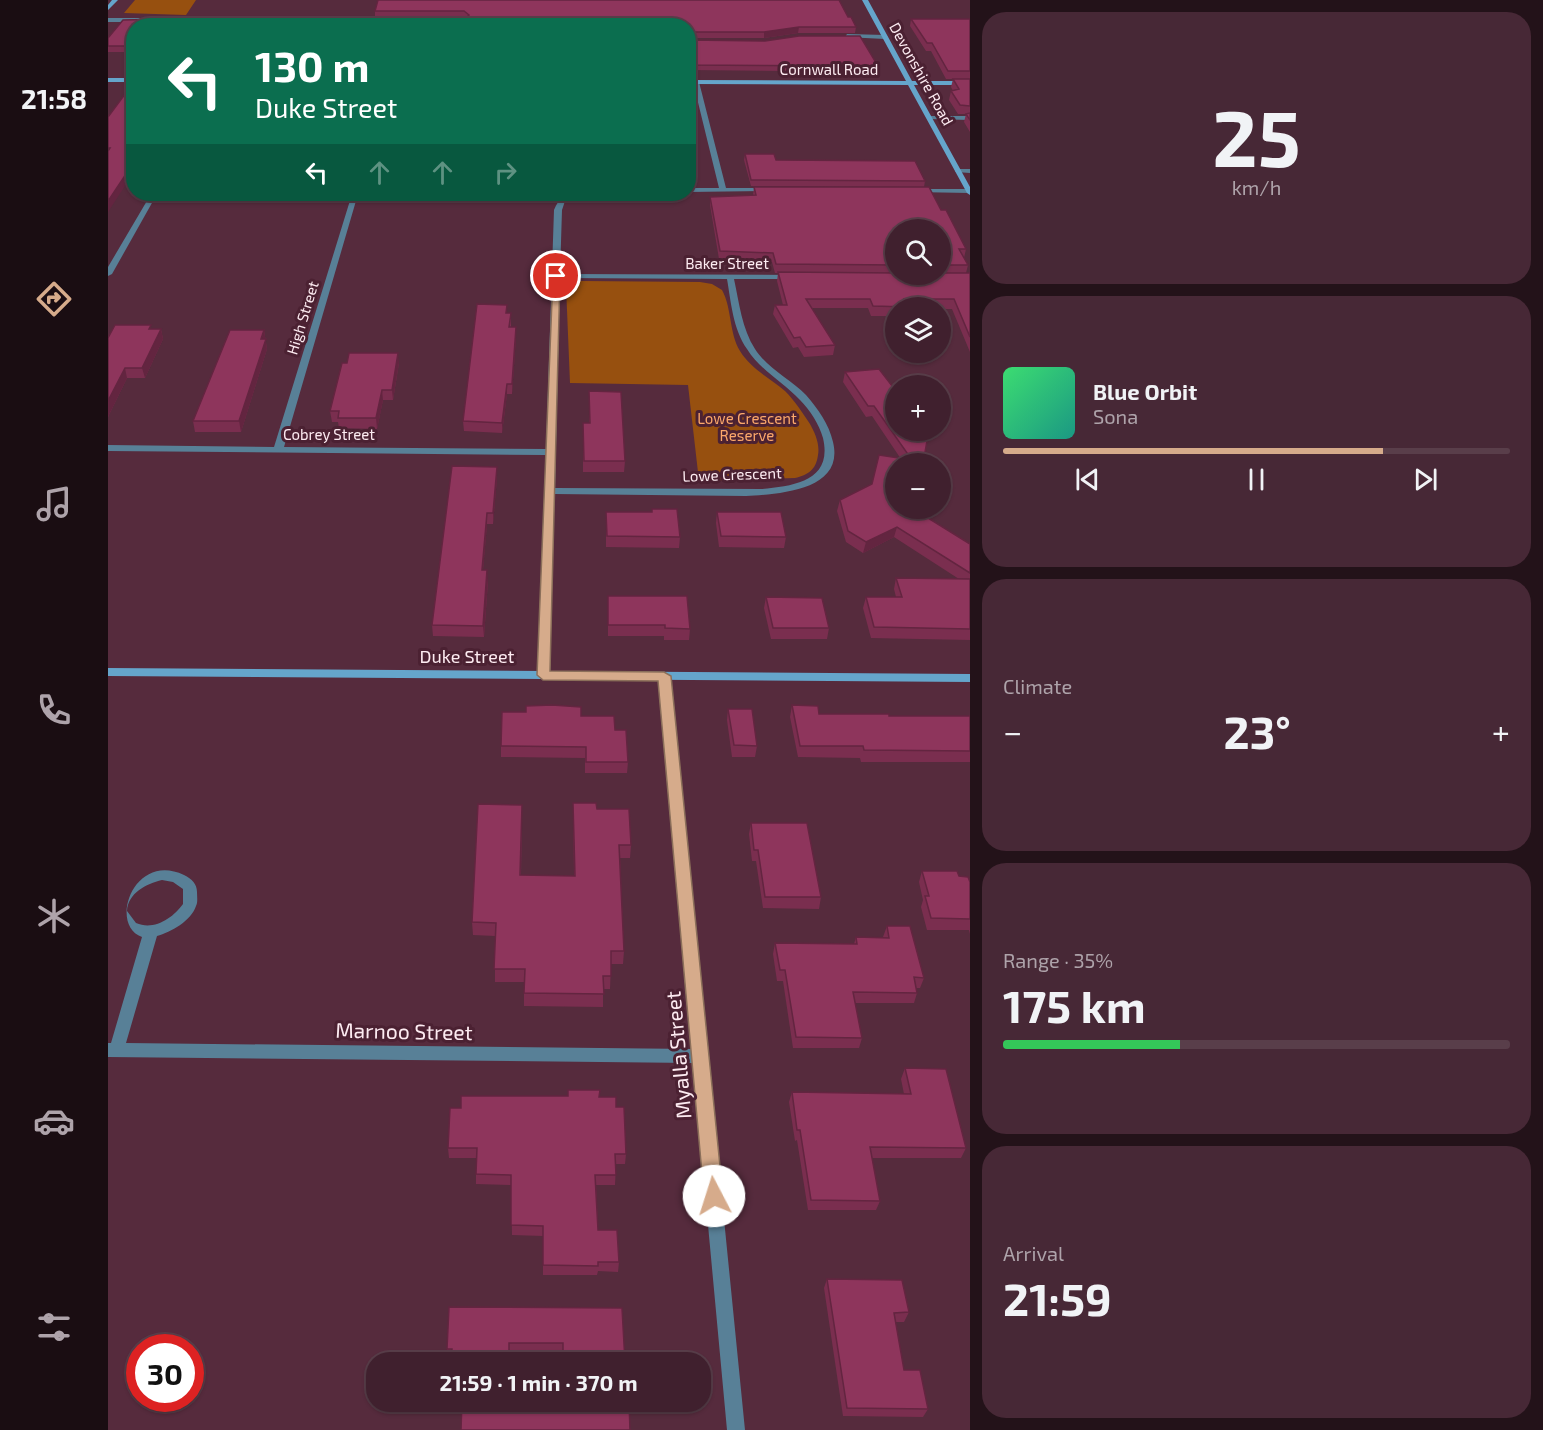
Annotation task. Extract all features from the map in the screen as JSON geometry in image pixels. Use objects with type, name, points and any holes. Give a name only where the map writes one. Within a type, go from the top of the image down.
[{"type":"street","points":[[108,8],[115,0]]},
{"type":"street","name":"Devonshire Road","points":[[865,0],[970,192]]},
{"type":"street","points":[[108,20],[126,20]]},
{"type":"street","points":[[844,36],[885,36]]},
{"type":"street","points":[[108,80],[126,80]]},
{"type":"street","name":"Cornwall Road","points":[[696,82],[970,83]]},
{"type":"street","points":[[696,96],[723,190]]},
{"type":"street","points":[[930,118],[970,118]]},
{"type":"street","points":[[958,171],[970,171]]},
{"type":"street","points":[[696,190],[781,190]]},
{"type":"street","points":[[909,191],[970,192]]},
{"type":"street","points":[[108,274],[150,201]]},
{"type":"street","name":"High Street","points":[[278,450],[353,201]]},
{"type":"street","points":[[543,675],[558,204],[562,201]]},
{"type":"street","name":"Baker Street","points":[[556,276],[802,277]]},
{"type":"street","name":"Lowe Crescent","points":[[549,491],[746,493],[777,491],[799,486],[818,476],[830,465],[832,453],[829,440],[823,425],[810,406],[749,347],[730,277]]},
{"type":"street","name":"Cobrey Street","points":[[108,448],[549,452]]},
{"type":"street","name":"Duke Street","points":[[108,672],[970,678]]},
{"type":"street","name":"Myalla Street","points":[[664,676],[736,1430]]},
{"type":"street","points":[[151,876],[174,876],[183,880],[190,887],[192,896],[184,915],[176,923],[151,931],[140,930],[124,920],[121,904],[125,895],[132,887],[151,876]]},
{"type":"street","points":[[113,1050],[151,931]]},
{"type":"street","name":"Marnoo Street","points":[[113,1050],[700,1056]]},
{"type":"green space","points":[[135,0],[196,0],[186,15],[124,13]]},
{"type":"green space","name":"Lowe Crescent Reserve","points":[[581,281],[700,282],[712,284],[722,290],[736,344],[740,351],[755,368],[789,395],[812,427],[818,447],[817,460],[813,468],[795,478],[699,481],[688,385],[570,383],[566,286],[568,283]]},
{"type":"building","points":[[378,0],[839,0],[856,27],[799,27],[764,32],[696,32],[696,18],[466,18],[469,15],[464,11],[375,11]]},
{"type":"building","points":[[911,19],[970,19],[970,71],[948,71],[932,43],[927,43]]},
{"type":"building","points":[[123,20],[126,20],[126,46],[108,46],[108,38]]},
{"type":"building","points":[[799,36],[860,36],[878,66],[696,65],[696,40],[765,41]]},
{"type":"building","points":[[953,79],[970,79],[970,106],[960,105],[951,91],[959,89]]},
{"type":"building","points":[[126,93],[126,174],[108,201],[108,151],[110,148],[108,148],[108,117]]},
{"type":"building","points":[[745,154],[774,154],[776,160],[915,161],[925,181],[751,180]]},
{"type":"building","points":[[754,187],[929,187],[941,210],[946,210],[951,219],[885,219],[885,265],[776,264],[773,253],[720,251],[710,197],[756,195]]},
{"type":"building","points":[[951,220],[966,249],[959,249],[968,265],[951,265]]},
{"type":"building","points":[[778,272],[885,273],[885,285],[951,285],[951,273],[970,273],[970,337],[954,299],[951,297],[885,297],[885,306],[873,306],[870,299],[806,299],[835,345],[806,347],[800,337],[794,338],[775,305],[787,305]]},
{"type":"building","points":[[477,304],[507,305],[506,313],[511,313],[509,327],[516,327],[512,384],[507,384],[502,423],[463,421]]},
{"type":"building","points":[[115,325],[151,325],[149,329],[161,329],[142,368],[125,368],[108,401],[108,338]]},
{"type":"building","points":[[230,330],[264,330],[261,339],[266,339],[239,421],[193,421]]},
{"type":"building","points":[[349,353],[398,353],[392,390],[382,390],[376,418],[338,418],[339,411],[330,411],[342,363],[347,363]]},
{"type":"building","points":[[879,369],[885,377],[885,422],[874,406],[868,406],[845,372]]},
{"type":"building","points":[[589,391],[621,392],[625,461],[584,461],[583,423],[590,423]]},
{"type":"building","points":[[899,441],[927,441],[925,453],[907,453]]},
{"type":"building","points":[[879,455],[885,456],[885,519],[930,519],[970,544],[970,573],[897,527],[866,542],[848,531],[840,500],[872,484]]},
{"type":"building","points":[[452,466],[497,467],[493,513],[487,513],[482,570],[487,570],[483,626],[432,625]]},
{"type":"building","points":[[652,509],[677,509],[680,537],[607,536],[606,512],[652,512]]},
{"type":"building","points":[[717,512],[781,512],[786,537],[721,536]]},
{"type":"building","points":[[896,578],[970,579],[970,629],[874,627],[866,597],[902,597]]},
{"type":"building","points":[[608,596],[687,596],[690,629],[665,628],[665,625],[608,625]]},
{"type":"building","points":[[766,597],[822,598],[829,628],[773,628]]},
{"type":"building","points":[[792,705],[818,706],[819,714],[970,716],[970,751],[864,750],[863,746],[800,746]]},
{"type":"building","points":[[526,706],[581,707],[581,716],[614,716],[615,730],[626,730],[628,762],[586,762],[586,747],[501,746],[502,712],[526,712]]},
{"type":"building","points":[[728,709],[752,709],[757,746],[734,745]]},
{"type":"building","points":[[573,803],[596,803],[597,809],[629,809],[631,845],[619,845],[624,951],[611,951],[611,976],[603,976],[604,994],[524,993],[525,969],[494,969],[496,923],[472,922],[478,804],[522,805],[520,875],[575,876]]},
{"type":"building","points":[[751,823],[807,823],[821,897],[765,897],[758,850],[754,850]]},
{"type":"building","points":[[922,871],[957,871],[959,876],[968,877],[970,919],[931,918],[925,896],[929,896]]},
{"type":"building","points":[[887,926],[910,926],[924,978],[914,977],[917,993],[853,992],[862,1038],[796,1037],[785,970],[780,970],[775,943],[857,944],[856,937],[889,938]]},
{"type":"building","points":[[905,1068],[946,1069],[966,1148],[870,1147],[880,1201],[811,1200],[792,1092],[911,1094]]},
{"type":"building","points":[[568,1090],[600,1090],[599,1097],[616,1097],[616,1107],[624,1107],[626,1154],[615,1154],[616,1175],[595,1175],[598,1230],[617,1230],[619,1262],[598,1262],[598,1266],[543,1265],[543,1226],[511,1225],[511,1175],[476,1174],[477,1148],[448,1148],[450,1108],[461,1108],[461,1096],[568,1096]]},
{"type":"building","points":[[827,1279],[902,1280],[909,1312],[894,1313],[904,1370],[920,1370],[928,1409],[847,1408]]},
{"type":"building","points":[[449,1307],[622,1308],[624,1352],[563,1352],[563,1343],[509,1343],[509,1352],[452,1352],[452,1349],[447,1349]]},
{"type":"building","points":[[462,1412],[629,1412],[630,1430],[461,1430]]},
{"type":"route","points":[[556,276],[543,675],[664,676],[714,1196]]}]
